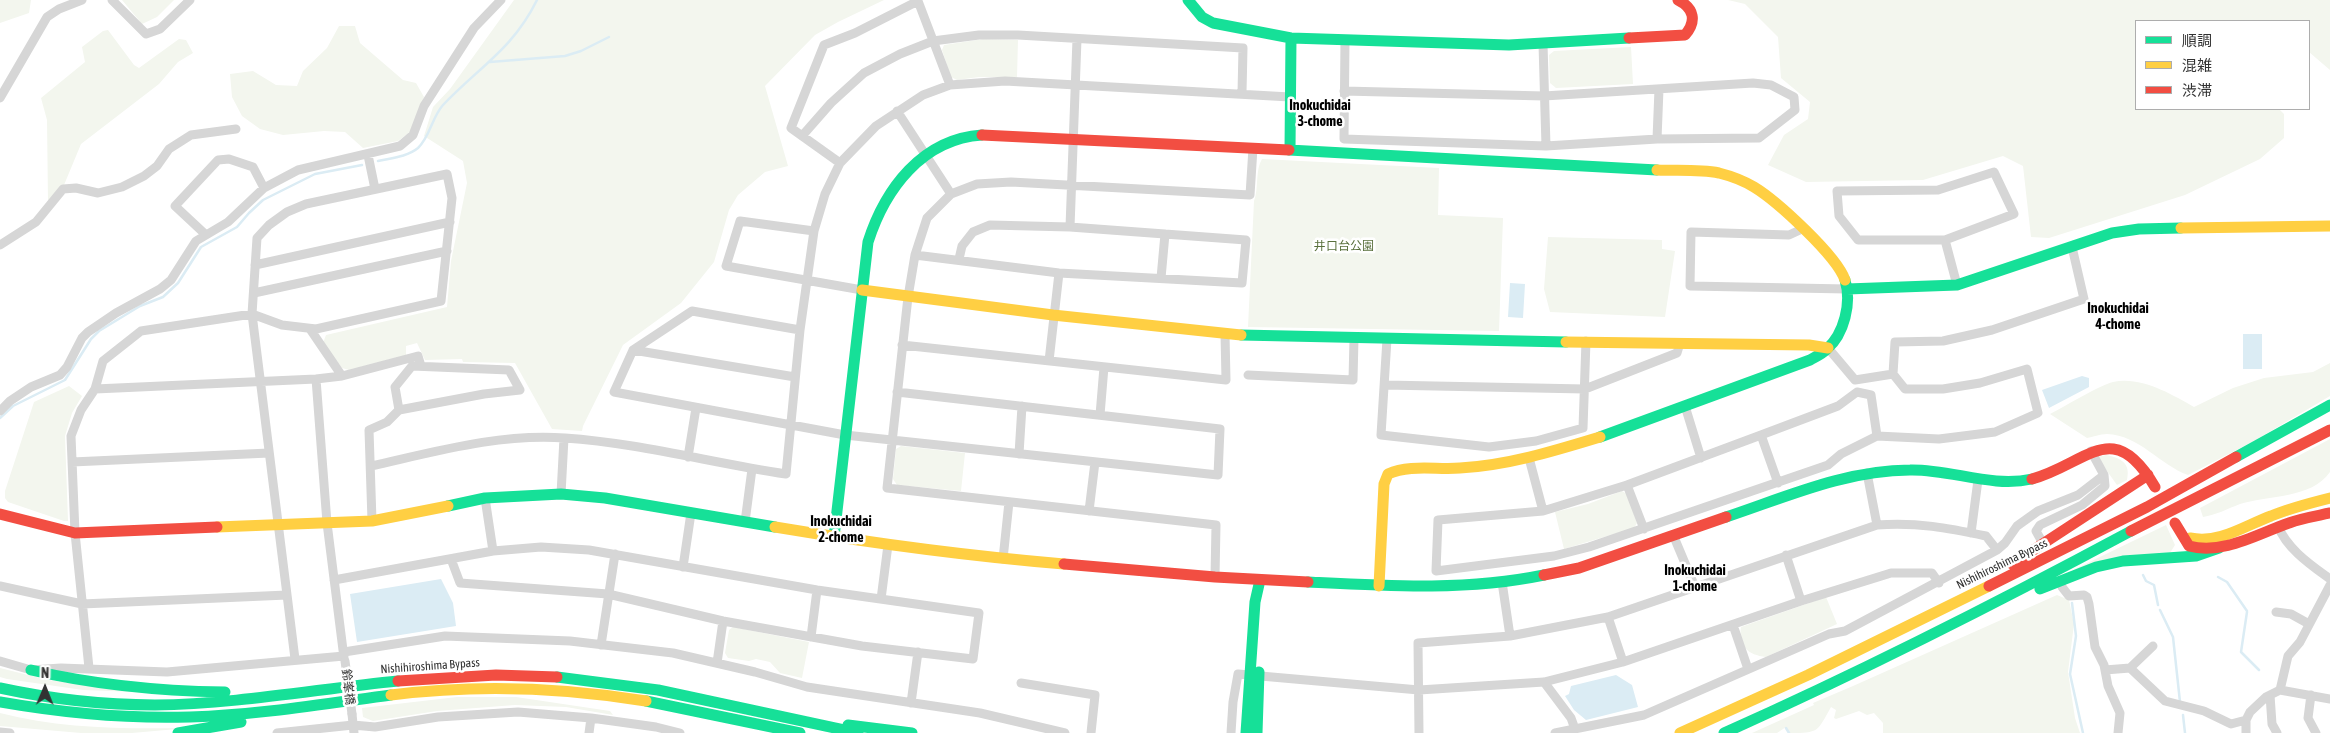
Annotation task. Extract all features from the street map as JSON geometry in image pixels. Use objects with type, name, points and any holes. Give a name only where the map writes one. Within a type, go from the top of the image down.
[{"type":"main road","points":[[1188,0],[1202,17],[1213,23],[1291,38],[1509,45],[1685,35],[1692,28],[1694,12],[1688,4],[1678,0]]},
{"type":"main road","points":[[1290,150],[1291,38]]},
{"type":"main road","points":[[834,537],[868,242],[874,219],[887,195],[904,174],[924,155],[947,144],[974,136],[1005,135],[1075,138],[1718,172],[1753,184],[1832,258],[1843,275],[1847,289],[1847,309],[1842,327],[1828,348],[1810,360],[1606,436],[1529,458],[1461,468],[1399,469],[1388,474],[1384,484],[1379,586]]},
{"type":"main road","points":[[1847,289],[1932,287],[1957,284],[2112,233],[2139,229],[2330,226]]},
{"type":"main road","points":[[862,290],[1053,315],[1225,334],[1387,339],[1809,345],[1828,348]]},
{"type":"main road","name":"Nishihiroshima Bypass","points":[[1680,733],[1808,675],[2147,506],[2330,405]]},
{"type":"main road","points":[[1724,733],[1814,693],[1984,610],[2164,513],[2330,430]]},
{"type":"main road","points":[[0,514],[75,533],[372,521],[485,498],[561,494],[605,498],[888,545],[1003,559],[1260,580],[1379,586],[1466,586],[1502,582],[1579,568],[1674,537],[1838,479],[1867,473],[1901,469],[1926,470],[1978,480],[2004,482],[2026,480],[2066,466],[2090,451],[2102,448],[2114,449],[2127,454],[2148,475],[2155,487]]},
{"type":"main road","points":[[1911,623],[2031,553],[2148,475]]},
{"type":"main road","points":[[2175,523],[2184,534],[2196,540],[2219,537],[2276,513],[2330,498]]},
{"type":"main road","points":[[1984,610],[2006,604],[2096,567],[2123,561],[2196,556],[2278,526],[2330,513]]},
{"type":"main road","points":[[2184,534],[2186,542],[2194,548],[2219,548]]},
{"type":"main road","points":[[1246,733],[1264,603],[1260,580]]},
{"type":"main road","points":[[31,670],[65,678],[146,688],[205,692],[302,692]]},
{"type":"main road","points":[[1255,674],[1257,733]]},
{"type":"main road","name":"Nishihiroshima Bypass","points":[[0,688],[43,697],[87,702],[175,704],[218,702],[404,680],[463,676],[560,676],[655,689],[858,733]]},
{"type":"main road","name":"Nishihiroshima Bypass","points":[[0,702],[44,710],[130,718],[220,716],[401,694],[512,687],[607,695],[796,732]]},
{"type":"main road","points":[[178,733],[253,720],[305,706]]},
{"type":"main road","points":[[802,720],[912,733]]},
{"type":"street","points":[[0,98],[47,17],[59,9],[82,0]]},
{"type":"street","points":[[112,0],[146,34],[160,29],[190,0]]},
{"type":"street","points":[[0,411],[10,400],[60,375],[67,367],[82,338],[88,332],[116,312],[160,289],[171,280],[189,251],[205,234],[228,222],[264,188],[298,170],[324,162],[400,146],[409,140],[432,92],[474,28],[501,0]]},
{"type":"street","points":[[840,163],[791,128],[824,45],[855,33],[918,1],[950,85]]},
{"type":"street","points":[[802,136],[831,103],[864,73],[900,54],[933,41],[979,35],[1243,48],[1242,93]]},
{"type":"street","points":[[1070,227],[1077,85],[1077,39]]},
{"type":"street","points":[[1344,91],[1544,96],[1753,83],[1771,85],[1794,97],[1795,110],[1759,138],[1657,139],[1546,146],[1344,139],[1344,91],[1345,40]]},
{"type":"street","points":[[1543,44],[1546,146]]},
{"type":"street","points":[[371,466],[466,445],[529,438],[564,438],[626,446],[786,474],[800,330],[814,231],[825,194],[840,163],[876,126],[923,95],[950,85],[1005,81],[1290,97]]},
{"type":"street","points":[[1657,139],[1659,89]]},
{"type":"street","points":[[897,111],[951,194]]},
{"type":"street","points":[[0,245],[36,222],[63,189],[76,188],[98,193],[122,187],[144,176],[156,166],[169,149],[191,135],[236,129]]},
{"type":"street","points":[[1215,577],[1216,525],[887,488],[891,441],[908,296],[915,255],[927,218],[951,194],[977,184],[1011,182],[1250,195],[1253,148]]},
{"type":"street","points":[[368,154],[375,189]]},
{"type":"street","points":[[205,234],[175,206],[218,160],[229,159],[253,167],[264,188]]},
{"type":"street","points":[[1994,172],[2014,214],[1944,240],[1858,240],[1839,216],[1838,191],[1938,190],[1994,172]]},
{"type":"street","points":[[89,668],[75,533],[71,436],[81,410],[95,389],[103,361],[141,331],[252,314],[282,325],[310,329],[442,301],[452,198],[447,174],[306,204],[287,212],[257,238],[252,314],[295,660]]},
{"type":"street","points":[[255,265],[450,222]]},
{"type":"street","points":[[814,231],[740,222],[726,266],[862,290]]},
{"type":"street","points":[[915,255],[1059,273],[1242,283],[1246,240],[1070,227],[990,225],[973,232],[962,246],[959,260]]},
{"type":"street","points":[[1802,229],[1789,235],[1691,232],[1690,286],[1847,289]]},
{"type":"street","points":[[1161,278],[1165,234]]},
{"type":"street","points":[[1944,240],[1957,284]]},
{"type":"street","points":[[1877,436],[1871,395],[1858,392],[1838,406],[1701,458],[1627,485],[1543,511],[1438,520],[1436,571],[1554,556],[1644,529],[1828,465],[1841,454],[1877,436],[1939,439],[1995,432],[2038,414],[2027,369],[1980,383],[1943,389],[1905,388],[1893,374],[1895,342],[1943,341],[1992,330],[2084,299],[2072,247]]},
{"type":"street","points":[[254,293],[447,251]]},
{"type":"street","points":[[1049,361],[1059,273]]},
{"type":"street","points":[[800,330],[692,311],[633,350],[614,392],[845,435],[1218,475],[1220,429],[897,392]]},
{"type":"street","points":[[310,329],[342,376]]},
{"type":"street","points":[[902,345],[1226,380],[1225,334]]},
{"type":"street","points":[[1248,376],[1353,380],[1354,338]]},
{"type":"street","points":[[1387,339],[1381,435],[1489,447],[1536,441],[1583,428],[1586,341]]},
{"type":"street","points":[[1385,385],[1585,389],[1677,353],[1680,343]]},
{"type":"street","points":[[1828,348],[1855,380],[1893,374]]},
{"type":"street","points":[[633,350],[795,377]]},
{"type":"street","points":[[95,389],[316,379],[342,376],[418,356],[421,366]]},
{"type":"street","points":[[372,521],[369,430],[387,422],[399,410],[484,394],[520,390],[509,370],[412,366],[395,387],[399,410]]},
{"type":"street","points":[[1100,415],[1104,368]]},
{"type":"street","name":"鈴峯橋","points":[[316,379],[327,523],[353,729]]},
{"type":"street","points":[[1019,454],[1022,406]]},
{"type":"street","points":[[1685,406],[1701,458]]},
{"type":"street","points":[[688,457],[696,408]]},
{"type":"street","points":[[1761,435],[1778,483]]},
{"type":"street","points":[[561,494],[564,438]]},
{"type":"street","points":[[2041,540],[2037,535],[2038,528],[2082,505],[2105,486],[2104,475],[2090,451]]},
{"type":"street","points":[[72,462],[269,453]]},
{"type":"street","points":[[1529,458],[1543,511]]},
{"type":"street","points":[[1089,511],[1095,462]]},
{"type":"street","points":[[745,522],[752,469]]},
{"type":"street","points":[[1867,473],[1877,525]]},
{"type":"street","points":[[1555,733],[1644,715],[1829,634],[1845,631],[1939,583],[1997,550],[2005,543],[2017,526],[2038,511],[2078,495],[2104,475]]},
{"type":"street","points":[[1971,532],[1978,480]]},
{"type":"street","points":[[1627,485],[1644,529]]},
{"type":"street","points":[[485,498],[493,551]]},
{"type":"street","points":[[1003,559],[1009,502]]},
{"type":"street","points":[[683,567],[691,513]]},
{"type":"street","points":[[1420,733],[1418,643],[1510,636],[1608,617],[1877,525],[1905,522],[1971,532],[1986,536],[1997,550]]},
{"type":"street","points":[[2278,526],[2281,534],[2303,559],[2330,579]]},
{"type":"street","points":[[1674,537],[1695,587]]},
{"type":"street","points":[[881,599],[888,545]]},
{"type":"street","points":[[334,580],[493,551],[541,547],[589,550],[817,590],[979,613],[973,659],[862,646],[811,637],[723,621],[608,594],[460,583],[451,559]]},
{"type":"street","points":[[601,645],[615,554]]},
{"type":"street","points":[[1786,555],[1801,601]]},
{"type":"street","points":[[1231,733],[1233,702],[1238,674],[1419,690],[1544,682],[1623,662],[1801,601],[1891,573],[1932,573],[1939,583]]},
{"type":"street","points":[[1502,582],[1510,636]]},
{"type":"street","points":[[2280,690],[2288,656],[2300,642],[2330,585]]},
{"type":"street","points":[[0,586],[82,604],[287,595]]},
{"type":"street","points":[[2062,587],[2069,596],[2081,594],[2087,597],[2093,640],[2106,670],[2108,686],[2120,713],[2118,733]]},
{"type":"street","points":[[811,637],[817,590]]},
{"type":"street","points":[[2280,614],[2309,624]]},
{"type":"street","points":[[1608,617],[1623,662]]},
{"type":"street","points":[[717,663],[723,621]]},
{"type":"street","points":[[1734,625],[1748,669]]},
{"type":"street","points":[[0,661],[31,670],[89,668],[167,672],[344,656],[445,636],[601,645],[673,653],[756,672],[807,687],[980,713],[1065,733]]},
{"type":"street","points":[[2106,670],[2130,668],[2152,646]]},
{"type":"street","points":[[911,703],[918,652]]},
{"type":"street","points":[[2130,668],[2165,701],[2204,710],[2231,724],[2246,720]]},
{"type":"street","points":[[1544,682],[1570,718],[1575,729]]},
{"type":"street","points":[[1021,683],[1095,696],[1091,733]]},
{"type":"street","points":[[2246,733],[2246,720],[2255,706],[2280,690],[2330,699]]},
{"type":"street","points":[[2270,695],[2272,724],[2278,733]]},
{"type":"street","points":[[2311,695],[2308,718],[2316,733]]},
{"type":"street","points":[[277,733],[375,727],[388,729],[438,717],[518,712],[656,726],[680,733]]},
{"type":"street","points":[[589,733],[591,718]]},
{"type":"street","points":[[0,732],[10,733]]},
{"type":"green space","points":[[0,0],[31,0],[29,13],[0,23]]},
{"type":"green space","points":[[122,0],[174,0],[157,17],[142,24]]},
{"type":"green space","points":[[514,0],[884,0],[815,35],[765,86],[788,166],[765,172],[738,195],[729,210],[714,262],[681,303],[623,345],[582,431],[552,429],[515,363],[463,362],[462,359],[425,360],[417,343],[406,346],[406,355],[349,370],[342,368],[323,343],[326,335],[447,307],[451,261],[467,183],[463,161],[424,136],[433,107],[450,89]]},
{"type":"green space","points":[[1728,0],[2330,0],[2330,70],[2310,53],[2310,20],[2135,20],[2135,110],[2280,110],[2284,114],[2284,138],[2260,159],[2185,195],[2049,238],[2031,237],[2023,166],[2003,156],[1923,180],[1806,182],[1768,165],[1784,135],[1808,119],[1810,102],[1781,78],[1778,37],[1745,4]]},
{"type":"green space","points":[[339,26],[355,26],[360,43],[403,80],[416,83],[424,97],[410,132],[398,141],[363,148],[345,132],[324,131],[283,135],[260,129],[242,116],[232,97],[230,74],[253,71],[276,85],[297,86],[303,71],[327,48]]},
{"type":"green space","points":[[108,30],[134,65],[139,68],[179,39],[186,40],[193,53],[178,62],[159,84],[81,144],[64,185],[48,202],[47,120],[41,98],[85,62],[82,47],[103,31]]},
{"type":"green space","points":[[983,39],[1018,40],[1017,77],[979,77],[957,80],[951,77],[942,50],[944,45]]},
{"type":"green space","points":[[1631,47],[1633,84],[1556,88],[1550,83],[1549,55],[1554,51]]},
{"type":"green space","name":"井口台公園","points":[[1262,159],[1439,168],[1438,215],[1503,218],[1499,331],[1248,327],[1254,201],[1258,168]]},
{"type":"green space","points":[[1548,237],[1662,240],[1662,249],[1675,251],[1665,317],[1550,312],[1544,289]]},
{"type":"green space","points":[[2330,363],[2330,396],[2254,441],[2188,475],[2168,465],[2129,439],[2107,434],[2087,438],[2050,414],[2113,382],[2134,382],[2155,387],[2194,407],[2233,388],[2264,378],[2313,372]]},
{"type":"green space","points":[[69,386],[82,396],[72,413],[65,436],[68,521],[64,521],[8,502],[5,498],[5,491],[34,402]]},
{"type":"green space","points":[[2330,439],[2330,472],[2322,481],[2301,492],[2251,501],[2203,517],[2200,508]]},
{"type":"green space","points":[[901,446],[965,453],[961,491],[897,485],[893,479],[896,449]]},
{"type":"green space","points":[[2106,455],[2124,462],[2128,469],[2127,480],[2117,485],[2097,457]]},
{"type":"green space","points":[[1622,491],[1627,494],[1637,523],[1634,528],[1564,549],[1555,512],[1588,504]]},
{"type":"green space","points":[[2166,525],[2175,545],[2170,553],[2073,570]]},
{"type":"green space","points":[[2057,595],[2069,600],[2074,624],[2068,672],[2075,718],[2080,733],[1883,733],[1883,723],[1874,713],[1867,715],[1859,711],[1836,719],[1834,718],[1836,710],[1831,707],[1820,726],[1812,731],[1790,733],[1786,727],[1777,733],[1752,733],[1814,705],[1813,703]]},
{"type":"green space","points":[[1826,597],[1837,624],[1766,657],[1749,652],[1743,644],[1740,634],[1741,627]]},
{"type":"green space","points":[[733,627],[809,642],[802,678],[780,673],[770,662],[756,659],[749,661],[728,658],[725,653],[729,630]]},
{"type":"green space","points":[[0,668],[48,680],[136,692],[83,690],[7,679],[0,677]]},
{"type":"green space","points":[[457,697],[516,697],[610,711],[613,715],[566,707],[515,705],[437,711],[373,721],[363,717],[362,708]]},
{"type":"green space","points":[[0,713],[46,722],[94,727],[188,728],[132,733],[81,733],[0,726]]},
{"type":"shaded area","points":[[1510,283],[1525,284],[1523,318],[1508,317]]},
{"type":"shaded area","points":[[2243,334],[2262,334],[2262,369],[2243,369]]},
{"type":"shaded area","points":[[2082,376],[2089,378],[2089,387],[2049,408],[2042,390]]},
{"type":"shaded area","points":[[441,579],[453,603],[456,626],[357,642],[350,594]]},
{"type":"shaded area","points":[[1616,675],[1632,685],[1638,707],[1586,720],[1574,710],[1565,696],[1569,694],[1571,686]]},
{"type":"waterway","points":[[378,161],[404,155],[418,148],[443,105],[506,45],[528,17],[537,0]]},
{"type":"waterway","points":[[490,62],[565,56],[581,51],[609,37]]},
{"type":"waterway","points":[[0,418],[13,406],[65,380],[91,339],[99,331],[140,306],[163,297],[178,283],[201,247],[237,227],[263,200],[315,174],[362,165]]},
{"type":"waterway","points":[[2143,575],[2146,581],[2154,585],[2158,605]]},
{"type":"waterway","points":[[2218,577],[2227,582],[2247,611]]},
{"type":"waterway","points":[[2072,603],[2076,636],[2070,674],[2083,733]]},
{"type":"waterway","points":[[2160,610],[2173,637],[2180,702]]},
{"type":"waterway","points":[[2247,612],[2241,652],[2259,670]]},
{"type":"waterway","points":[[2183,715],[2185,733]]},
{"type":"waterway","points":[[1786,728],[1789,733]]},
{"type":"traffic: fast","points":[[1188,0],[1202,17],[1213,23],[1291,38],[1509,45],[1629,38]]},
{"type":"traffic: fast","points":[[1290,150],[1291,38]]},
{"type":"traffic: fast","points":[[834,537],[868,242],[875,222],[896,186],[909,170],[924,157],[941,146],[961,139],[982,135]]},
{"type":"traffic: fast","points":[[1289,150],[1657,170]]},
{"type":"traffic: fast","points":[[1847,289],[1957,285],[2112,233],[2139,229],[2181,228]]},
{"type":"traffic: fast","points":[[1600,437],[1810,360],[1821,354],[1833,343],[1845,318],[1848,298],[1845,280]]},
{"type":"traffic: fast","points":[[1241,335],[1566,342]]},
{"type":"traffic: fast","points":[[2236,457],[2330,405]]},
{"type":"traffic: fast","points":[[1726,517],[1816,486],[1886,471],[1925,470],[2001,481],[2032,479]]},
{"type":"traffic: fast","points":[[448,506],[485,498],[561,494],[605,498],[775,527]]},
{"type":"traffic: fast","points":[[1724,733],[1929,636],[2131,531]]},
{"type":"traffic: fast","points":[[2040,589],[2096,567],[2123,561],[2196,556],[2219,548]]},
{"type":"traffic: fast","points":[[1308,582],[1426,586],[1485,583],[1544,575]]},
{"type":"traffic: fast","points":[[1246,733],[1255,602],[1260,580]]},
{"type":"traffic: fast","points":[[31,670],[79,680],[127,686],[225,692]]},
{"type":"traffic: fast","points":[[1257,733],[1259,672]]},
{"type":"traffic: fast","points":[[557,677],[658,690],[858,733]]},
{"type":"traffic: fast","points":[[0,688],[77,701],[155,705],[247,699],[398,681]]},
{"type":"traffic: fast","points":[[0,702],[95,714],[142,717],[190,717],[265,712],[391,695]]},
{"type":"traffic: fast","points":[[646,701],[800,733]]},
{"type":"traffic: fast","points":[[178,733],[241,722]]},
{"type":"traffic: fast","points":[[848,725],[912,733]]},
{"type":"traffic: slow","points":[[1657,170],[1719,173],[1754,187],[1777,204],[1819,244],[1831,257],[1845,280]]},
{"type":"traffic: slow","points":[[2181,228],[2330,226]]},
{"type":"traffic: slow","points":[[862,290],[1053,315],[1241,335]]},
{"type":"traffic: slow","points":[[1566,342],[1809,345],[1828,348]]},
{"type":"traffic: slow","points":[[1379,586],[1384,484],[1388,474],[1414,468],[1460,468],[1514,461],[1600,437]]},
{"type":"traffic: slow","points":[[2190,538],[2201,539],[2222,536],[2285,511],[2330,498]]},
{"type":"traffic: slow","points":[[217,527],[372,521],[448,506]]},
{"type":"traffic: slow","points":[[775,527],[919,548],[1064,564]]},
{"type":"traffic: slow","points":[[1680,733],[1808,675],[1989,586]]},
{"type":"traffic: slow","points":[[391,695],[487,688],[550,690],[646,701]]},
{"type":"traffic: jam","points":[[1629,38],[1685,35],[1691,25],[1692,15],[1688,7],[1678,0]]},
{"type":"traffic: jam","points":[[982,135],[1289,150]]},
{"type":"traffic: jam","points":[[2131,531],[2330,430]]},
{"type":"traffic: jam","points":[[2032,479],[2098,450],[2112,449],[2126,453],[2140,465],[2155,487]]},
{"type":"traffic: jam","points":[[1989,586],[2147,507],[2236,457]]},
{"type":"traffic: jam","points":[[2012,564],[2148,475]]},
{"type":"traffic: jam","points":[[2175,523],[2189,546],[2214,548],[2240,542],[2299,520],[2330,513]]},
{"type":"traffic: jam","points":[[0,514],[75,533],[217,527]]},
{"type":"traffic: jam","points":[[1544,575],[1579,568],[1726,517]]},
{"type":"traffic: jam","points":[[1064,564],[1215,577],[1308,582]]},
{"type":"traffic: jam","points":[[398,681],[496,675],[557,677]]},
{"type":"district","name":"Inokuchidai 3-chome","points":[[1320,114]]},
{"type":"district","name":"Inokuchidai 4-chome","points":[[2118,318]]},
{"type":"district","name":"Inokuchidai 2-chome","points":[[841,530]]},
{"type":"district","name":"Inokuchidai 1-chome","points":[[1695,580]]}]
